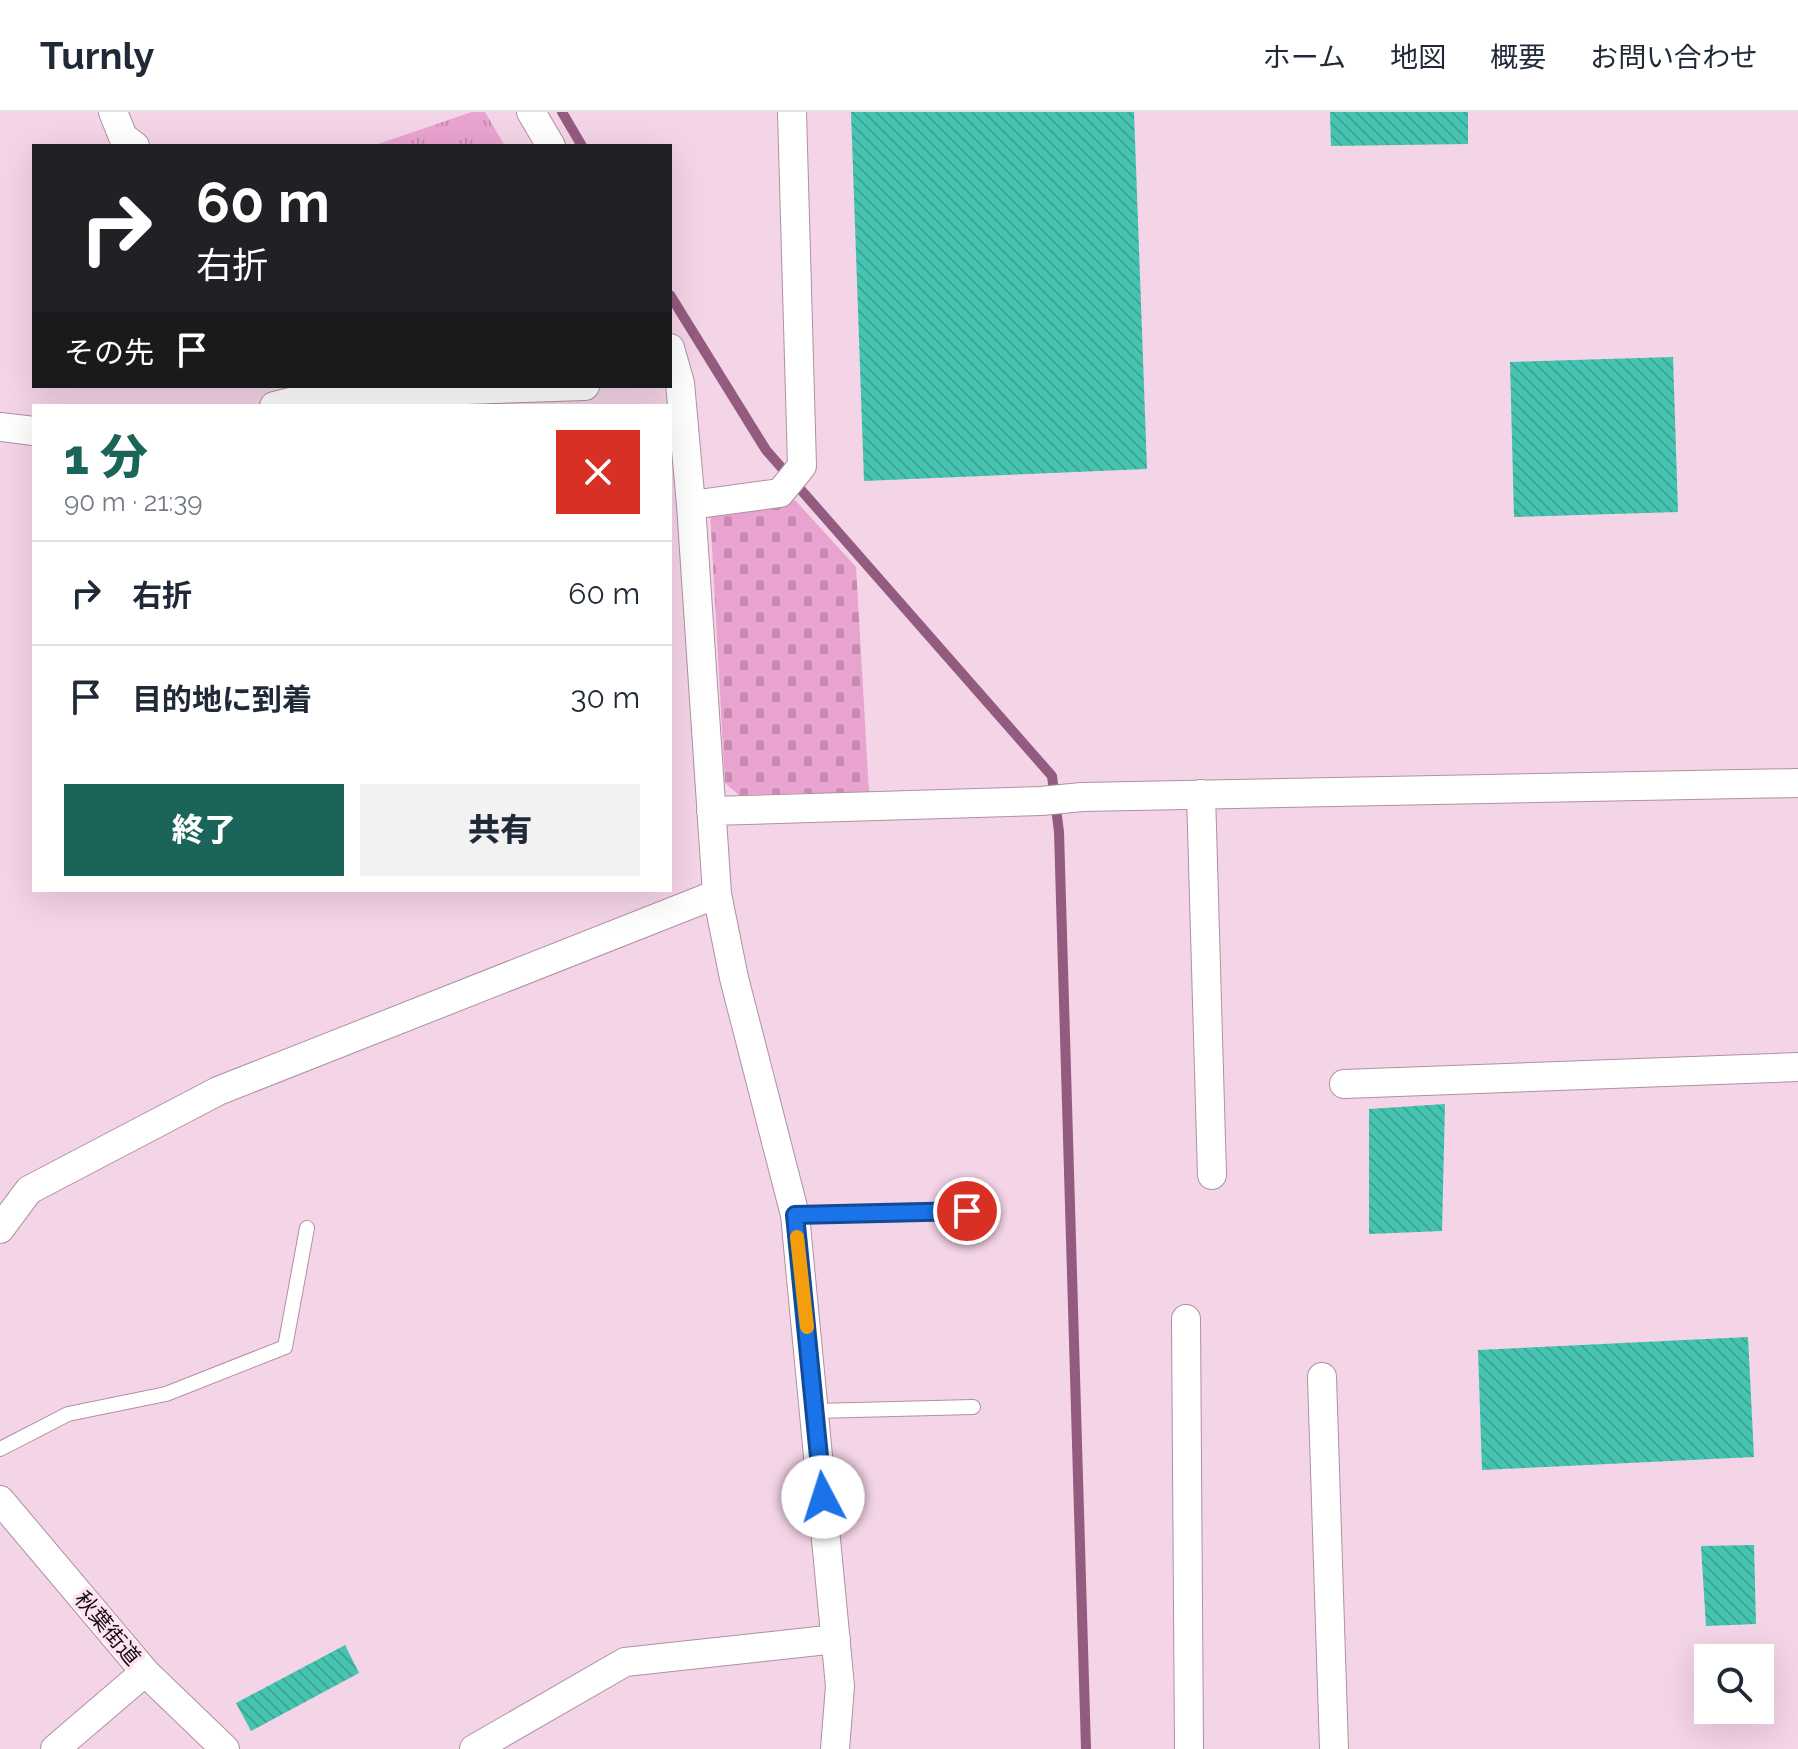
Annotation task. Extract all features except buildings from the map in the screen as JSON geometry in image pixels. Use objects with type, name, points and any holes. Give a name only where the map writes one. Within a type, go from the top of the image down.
[{"type":"street","points":[[113,112],[123,137],[132,144]]},
{"type":"street","points":[[531,112],[550,144]]},
{"type":"street","points":[[691,505],[789,483],[802,466],[792,112]]},
{"type":"street","points":[[672,362],[691,505],[717,894],[734,978],[795,1215],[840,1686],[835,1749]]},
{"type":"street","points":[[281,404],[311,396],[530,388]]},
{"type":"street","points":[[0,427],[32,431]]},
{"type":"street","points":[[711,811],[1041,801],[1082,797],[1798,783]]},
{"type":"street","points":[[1201,794],[1212,1175]]},
{"type":"street","points":[[0,1229],[29,1190],[218,1091],[717,894]]},
{"type":"street","points":[[1344,1084],[1798,1067]]},
{"type":"street","points":[[1186,1319],[1189,1749]]},
{"type":"street","points":[[1322,1377],[1334,1749]]},
{"type":"street","name":"秋葉街道","points":[[0,1500],[145,1672],[225,1749]]},
{"type":"street","points":[[474,1749],[625,1662],[836,1639]]},
{"type":"street","points":[[55,1749],[145,1672]]},
{"type":"lane","points":[[795,1215],[967,1211]]},
{"type":"lane","points":[[0,1449],[68,1414],[166,1394],[285,1347],[307,1228]]},
{"type":"lane","points":[[815,1411],[973,1407]]},
{"type":"green space","points":[[472,112],[485,112],[504,144],[378,144]]},
{"type":"green space","points":[[795,500],[856,567],[869,792],[739,795],[725,783],[710,511]]},
{"type":"waterway","points":[[562,112],[581,144]]},
{"type":"waterway","points":[[672,298],[766,450],[1052,776],[1059,832],[1086,1749]]},
{"type":"slow traffic","points":[[797,1237],[807,1327]]},
{"type":"route","points":[[823,1497],[795,1215],[967,1211]]}]
